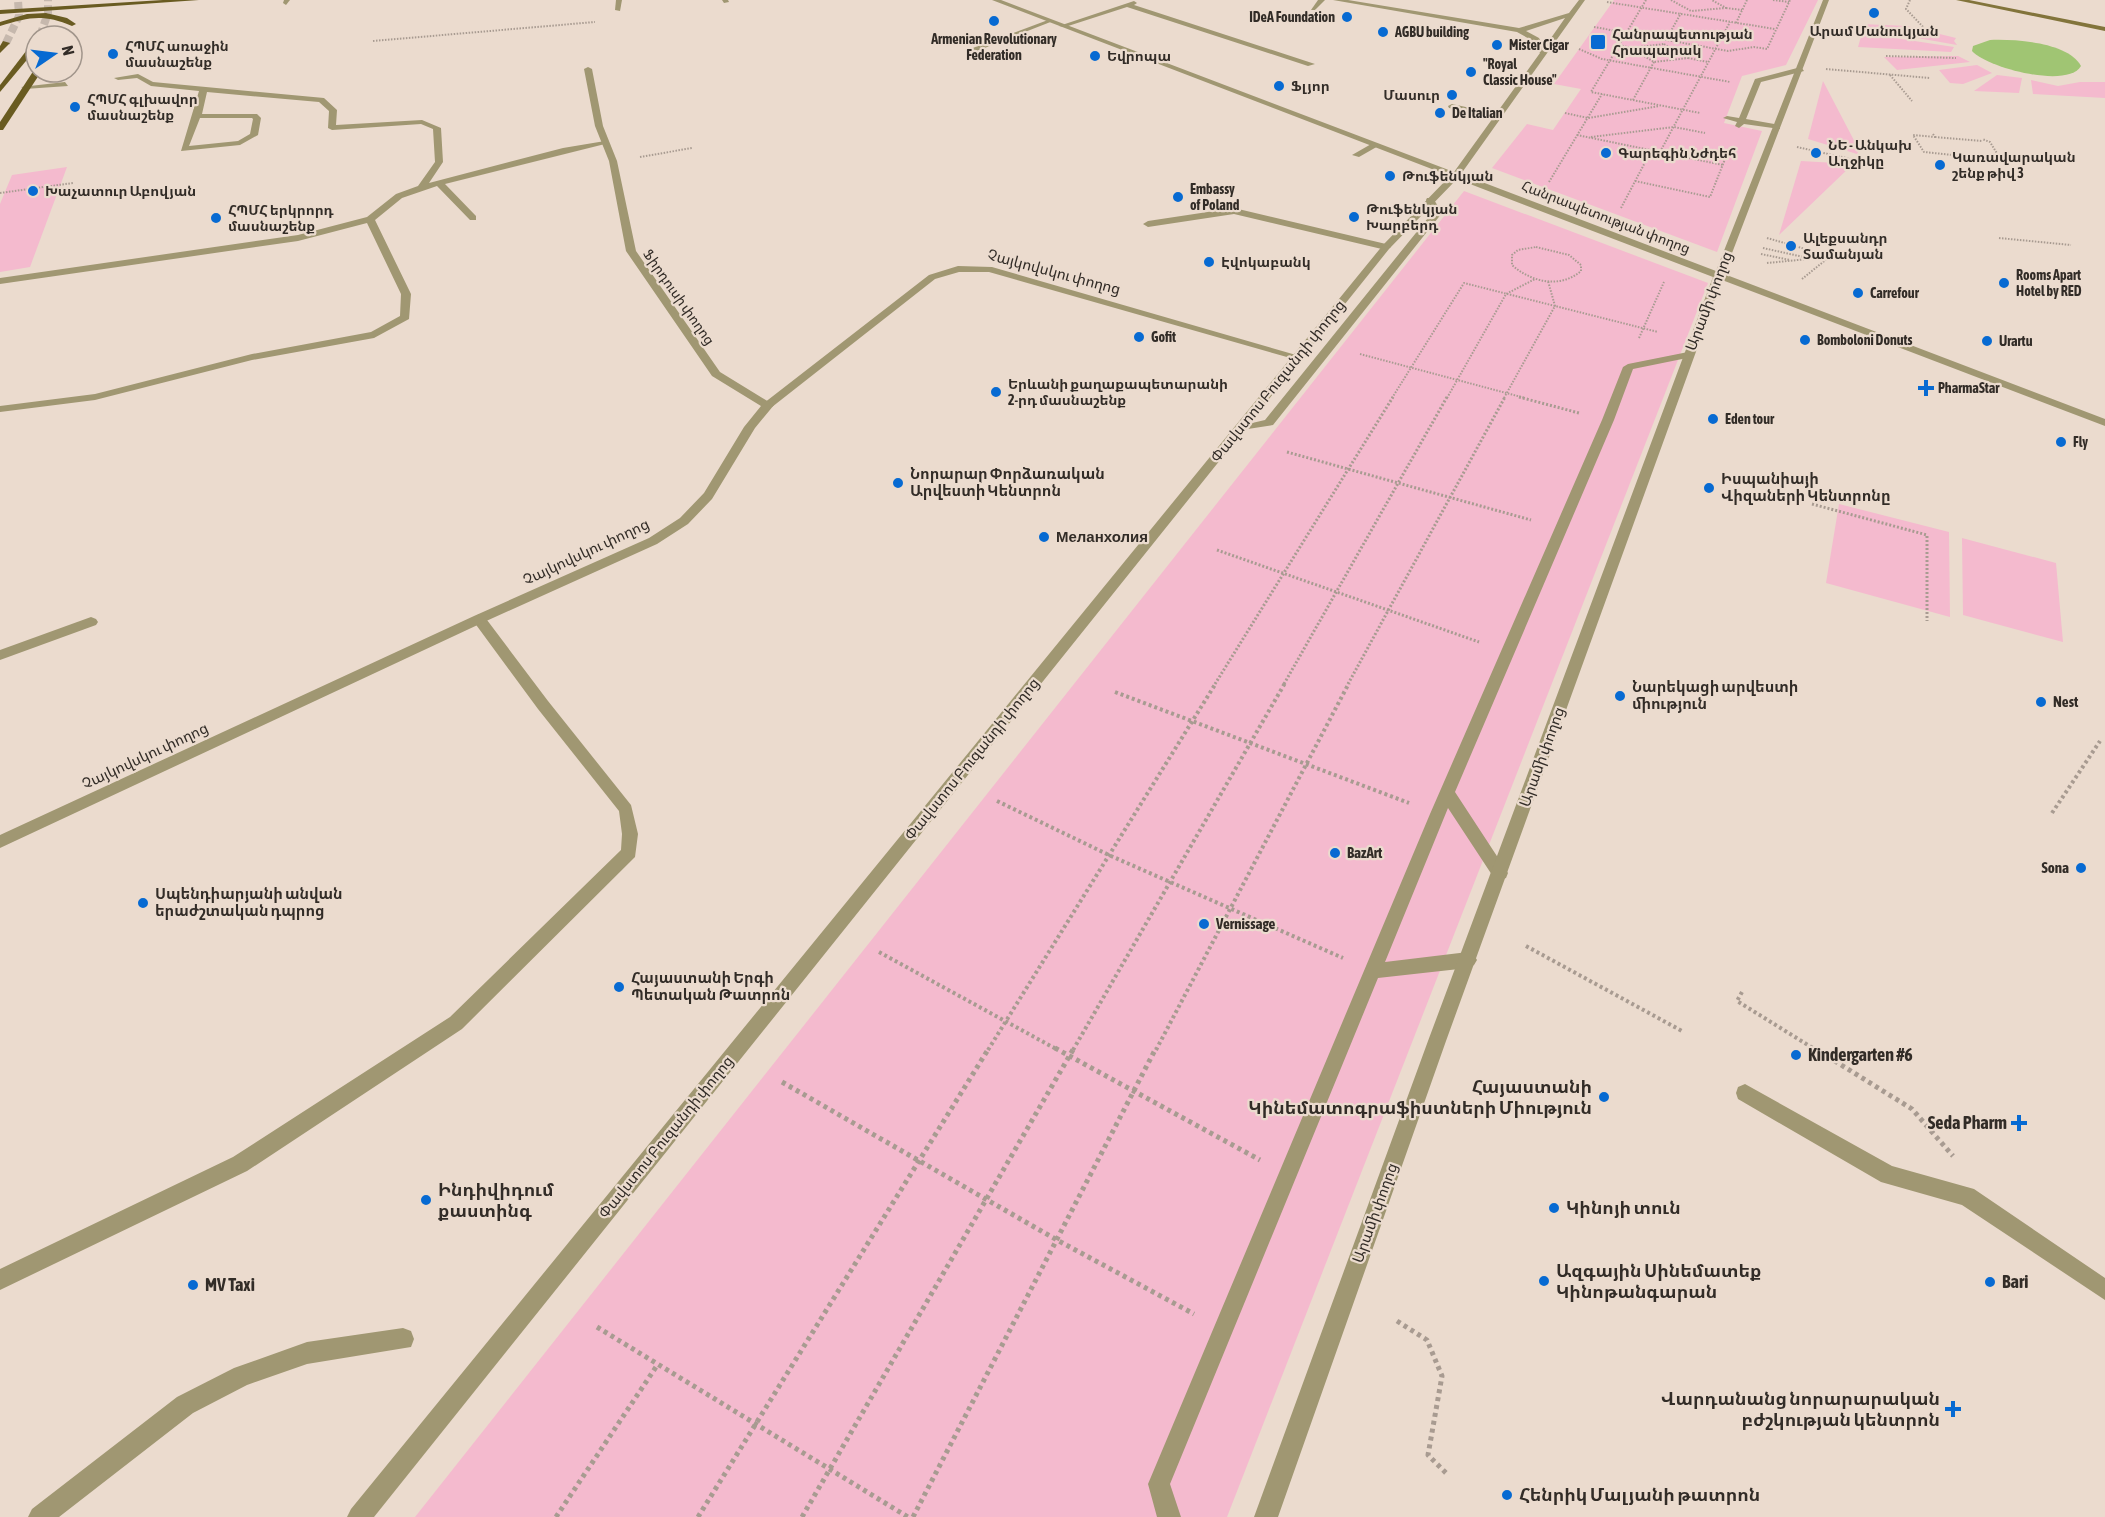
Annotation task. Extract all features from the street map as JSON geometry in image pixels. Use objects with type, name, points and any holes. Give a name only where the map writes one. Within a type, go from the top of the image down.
[{"type":"main road","points":[[0,12],[84,4],[196,0]]},
{"type":"main road","points":[[1959,0],[2105,29]]},
{"type":"main road","points":[[1992,0],[2105,23]]},
{"type":"main road","points":[[0,24],[41,15],[59,17],[72,24],[84,4]]},
{"type":"main road","points":[[0,51],[6,43]]},
{"type":"main road","points":[[0,90],[24,59]]},
{"type":"main road","points":[[0,128],[27,84]]},
{"type":"street","points":[[618,10],[619,0]]},
{"type":"street","name":"Հանրապետության փողոց","points":[[994,0],[2105,423]]},
{"type":"street","points":[[1064,26],[1143,0]]},
{"type":"street","points":[[1313,9],[1322,0]]},
{"type":"street","points":[[1336,0],[1519,30],[1536,40],[1543,52]]},
{"type":"street","name":"Փավստոս Բուզանդի փողոց","points":[[359,1517],[1386,247],[1456,175],[1582,0]]},
{"type":"street","name":"Արամի փողոց","points":[[1266,1517],[1456,987],[1468,960],[1691,349],[1826,0]]},
{"type":"street","points":[[1127,5],[1311,64]]},
{"type":"street","points":[[1519,30],[1542,25],[1571,14]]},
{"type":"street","points":[[974,49],[1050,21]]},
{"type":"street","name":"Ֆիրդուսի փողոց","points":[[588,69],[605,143],[613,161],[631,251],[716,374],[768,405]]},
{"type":"street","points":[[1740,124],[1758,81],[1800,69]]},
{"type":"street","points":[[118,78],[138,76],[151,84],[202,91],[321,100],[333,110],[332,128],[422,122],[437,128],[439,162],[421,188]]},
{"type":"street","points":[[25,87],[65,84]]},
{"type":"street","points":[[197,116],[254,116],[257,118],[254,135],[240,143],[183,149],[197,116],[202,91]]},
{"type":"street","points":[[1452,106],[1498,116]]},
{"type":"street","points":[[1726,118],[1740,124],[1777,127]]},
{"type":"street","points":[[0,281],[298,238],[370,219],[399,196],[421,188],[563,151],[605,143]]},
{"type":"street","points":[[1356,155],[1376,145]]},
{"type":"street","points":[[439,183],[473,218]]},
{"type":"street","points":[[1239,429],[1269,423],[1437,213],[1430,200]]},
{"type":"street","points":[[1148,224],[1234,211],[1386,247]]},
{"type":"street","points":[[0,409],[95,396],[252,357],[374,335],[405,317],[406,294],[370,219]]},
{"type":"street","name":"Չայկովսկու փողոց","points":[[0,842],[479,619],[653,541],[684,521],[708,496],[750,427],[768,405],[932,277],[957,269],[989,269],[1298,357]]},
{"type":"street","points":[[1169,1517],[1159,1484],[1438,814],[1608,420],[1628,367],[1691,349]]},
{"type":"street","points":[[0,1280],[240,1164],[456,1023],[629,852],[630,834],[626,809],[543,705],[479,619]]},
{"type":"street","points":[[0,655],[91,622]]},
{"type":"street","points":[[1447,793],[1500,873]]},
{"type":"street","points":[[1374,971],[1468,960]]},
{"type":"street","points":[[1745,1093],[1888,1176],[1967,1196],[2105,1290]]},
{"type":"street","points":[[40,1517],[186,1405],[242,1376],[307,1353],[403,1339]]},
{"type":"path","points":[[1646,0],[1591,92],[1726,118]]},
{"type":"path","points":[[1671,0],[1690,11],[1726,8],[1742,10]]},
{"type":"path","points":[[1712,0],[1726,8]]},
{"type":"path","points":[[1737,23],[1747,0]]},
{"type":"path","points":[[1597,28],[1728,51],[1754,47],[1767,50],[1789,1],[1773,0]]},
{"type":"path","points":[[1910,0],[1906,9],[1927,32]]},
{"type":"path","points":[[1614,3],[1775,29]]},
{"type":"path","points":[[1664,44],[1680,14],[1687,9]]},
{"type":"path","points":[[373,41],[605,21]]},
{"type":"path","points":[[1660,153],[1730,22]]},
{"type":"path","points":[[1631,48],[1664,44],[1688,58]]},
{"type":"path","points":[[1619,45],[1631,48],[1654,62],[1688,58],[1708,62]]},
{"type":"path","points":[[1581,50],[1610,60],[1701,76]]},
{"type":"path","points":[[1886,56],[1956,58]]},
{"type":"path","points":[[1633,100],[1654,62]]},
{"type":"path","points":[[1822,69],[1930,78]]},
{"type":"path","points":[[1890,75],[1907,92],[1912,101]]},
{"type":"path","points":[[1544,191],[1602,94]]},
{"type":"path","points":[[1565,113],[1588,118],[1662,106]]},
{"type":"path","points":[[1635,181],[1710,197],[1740,124]]},
{"type":"path","points":[[1587,137],[1674,127]]},
{"type":"path","points":[[1577,135],[1723,165]]},
{"type":"path","points":[[1913,135],[1982,140],[1990,142],[2001,160],[1924,153],[1913,135]]},
{"type":"path","points":[[1797,147],[1855,160]]},
{"type":"path","points":[[613,161],[692,148]]},
{"type":"path","points":[[1621,209],[1651,151]]},
{"type":"path","points":[[0,193],[73,183]]},
{"type":"path","points":[[1767,238],[1829,257]]},
{"type":"path","points":[[1999,238],[2071,245]]},
{"type":"path","points":[[1526,248],[1547,248],[1569,255],[1581,265],[1577,276],[1570,279],[1548,281],[1535,279],[1516,270],[1510,259],[1512,255],[1526,248]]},
{"type":"path","points":[[1763,248],[1811,258]]},
{"type":"path","points":[[1761,254],[1794,261]]},
{"type":"path","points":[[1794,285],[1833,254]]},
{"type":"path","points":[[1758,264],[1829,257]]},
{"type":"path","points":[[802,1517],[1250,744],[1506,294],[1535,279]]},
{"type":"path","points":[[1628,367],[1642,328],[1666,279]]},
{"type":"path","points":[[913,1517],[1304,764],[1555,306],[1548,281]]},
{"type":"path","points":[[698,1517],[1111,856],[1464,283],[1642,328],[1691,349]]},
{"type":"path","points":[[1357,353],[1608,420]]},
{"type":"path","points":[[1287,452],[1560,528]]},
{"type":"path","points":[[1812,504],[1927,535],[1927,621]]},
{"type":"path","points":[[1216,550],[1509,652]]},
{"type":"path","points":[[1115,692],[1438,814]]},
{"type":"path","points":[[2052,813],[2100,741]]},
{"type":"path","points":[[997,801],[1111,856],[1374,971]]},
{"type":"path","points":[[1526,946],[1682,1030]]},
{"type":"path","points":[[879,952],[1288,1176]]},
{"type":"path","points":[[1742,992],[1737,1000],[1912,1109],[1957,1162]]},
{"type":"path","points":[[782,1082],[1057,1240],[1223,1330]]},
{"type":"path","points":[[1397,1321],[1427,1340],[1442,1376],[1428,1455],[1447,1474]]},
{"type":"path","points":[[597,1327],[908,1517]]},
{"type":"path","points":[[556,1517],[658,1364]]},
{"type":"shaded area","points":[[1614,0],[1818,0],[1786,65],[1742,76],[1724,123],[1762,131],[1717,252],[1492,168],[1527,124],[1553,130],[1581,89],[1554,84]]},
{"type":"shaded area","points":[[1861,24],[1907,26],[1956,38],[1954,41],[1957,45],[1861,28]]},
{"type":"shaded area","points":[[1862,33],[1954,47],[1951,52],[1858,47]]},
{"type":"shaded area","points":[[1990,40],[2026,41],[2053,47],[2074,58],[2081,66],[2073,73],[2061,76],[2027,74],[1994,64],[1972,51],[1973,46]]},
{"type":"shaded area","points":[[1958,56],[1970,62],[1897,70],[1884,57]]},
{"type":"shaded area","points":[[1977,65],[1992,73],[1963,84],[1950,83],[1939,70]]},
{"type":"shaded area","points":[[1997,75],[2022,78],[2019,93],[1974,91]]},
{"type":"shaded area","points":[[2031,80],[2058,86],[2080,82],[2105,82],[2105,98],[2033,94]]},
{"type":"shaded area","points":[[1823,81],[1859,150],[1857,154],[1808,139]]},
{"type":"shaded area","points":[[1801,161],[1853,164],[1779,235]]},
{"type":"shaded area","points":[[67,167],[30,267],[0,272],[0,204],[12,175]]},
{"type":"shaded area","name":"Vernissage","points":[[1464,191],[1708,283],[1227,1517],[415,1517]]},
{"type":"shaded area","points":[[1839,504],[1949,532],[1950,617],[1826,583]]},
{"type":"shaded area","points":[[1962,538],[2056,563],[2063,642],[1963,615]]},
{"type":"tunnel","points":[[6,43],[19,16],[18,0]]},
{"type":"tunnel","points":[[44,24],[48,13],[48,0]]},
{"type":"place","name":"Արամ Մանուկյան","points":[[1874,13]]},
{"type":"place","name":"IDeA Foundation","points":[[1347,17]]},
{"type":"place","name":"Armenian Revolutionary Federation","points":[[994,21]]},
{"type":"place","name":"AGBU building","points":[[1383,32]]},
{"type":"place","name":"Հանրապետության Հրապարակ","points":[[1598,42]]},
{"type":"place","name":"Mister Cigar","points":[[1497,45]]},
{"type":"place","name":"ՀՊՄՀ առաջին մասնաշենք","points":[[113,54]]},
{"type":"place","name":"Եվրոպա","points":[[1095,56]]},
{"type":"place","name":"\"Royal Classic House\"","points":[[1471,72]]},
{"type":"place","name":"Ֆլյոր","points":[[1279,86]]},
{"type":"place","name":"Մասուր","points":[[1452,95]]},
{"type":"place","name":"ՀՊՄՀ գլխավոր մասնաշենք","points":[[75,107]]},
{"type":"place","name":"De Italian","points":[[1440,113]]},
{"type":"place","name":"Գարեգին Նժդեհ","points":[[1606,153]]},
{"type":"place","name":"ՆԵ - Անկախ Աղջիկը","points":[[1816,153]]},
{"type":"place","name":"Կառավարական շենք թիվ 3","points":[[1940,165]]},
{"type":"place","name":"Թուֆենկյան","points":[[1390,176]]},
{"type":"place","name":"Խաչատուր Աբովյան","points":[[33,191]]},
{"type":"place","name":"Embassy of Poland","points":[[1178,197]]},
{"type":"place","name":"Թուֆենկյան Խարբերդ","points":[[1354,217]]},
{"type":"place","name":"ՀՊՄՀ երկրորդ մասնաշենք","points":[[216,218]]},
{"type":"place","name":"Ալեքսանդր Տամանյան","points":[[1791,246]]},
{"type":"place","name":"Էվոկաբանկ","points":[[1209,262]]},
{"type":"place","name":"Rooms Apart Hotel by RED","points":[[2004,283]]},
{"type":"place","name":"Carrefour","points":[[1858,293]]},
{"type":"place","name":"Gofit","points":[[1139,337]]},
{"type":"place","name":"Bomboloni Donuts","points":[[1805,340]]},
{"type":"place","name":"Urartu","points":[[1987,341]]},
{"type":"place","name":"PharmaStar","points":[[1926,388]]},
{"type":"place","name":"Երևանի քաղաքապետարանի 2-րդ մասնաշենք","points":[[996,392]]},
{"type":"place","name":"Eden tour","points":[[1713,419]]},
{"type":"place","name":"Fly","points":[[2061,442]]},
{"type":"place","name":"Նորարար Փորձառական Արվեստի Կենտրոն","points":[[898,483]]},
{"type":"place","name":"Իսպանիայի Վիզաների Կենտրոնը","points":[[1709,488]]},
{"type":"place","name":"Меланхолия","points":[[1044,537]]},
{"type":"place","name":"Նարեկացի արվեստի միություն","points":[[1620,696]]},
{"type":"place","name":"Nest","points":[[2041,702]]},
{"type":"place","name":"BazArt","points":[[1335,853]]},
{"type":"place","name":"Sona","points":[[2081,868]]},
{"type":"place","name":"Սպենդիարյանի անվան երաժշտական դպրոց","points":[[143,903]]},
{"type":"place","name":"Vernissage","points":[[1204,924]]},
{"type":"place","name":"Հայաստանի Երգի Պետական Թատրոն","points":[[619,987]]},
{"type":"place","name":"Kindergarten #6","points":[[1796,1055]]},
{"type":"place","name":"Հայաստանի Կինեմատոգրաֆիստների Միություն","points":[[1604,1097]]},
{"type":"place","name":"Seda Pharm","points":[[2019,1123]]},
{"type":"place","name":"Ինդիվիդում քաստինգ","points":[[426,1200]]},
{"type":"place","name":"Կինոյի տուն","points":[[1554,1208]]},
{"type":"place","name":"Ազգային Սինեմատեք Կինոթանգարան","points":[[1544,1281]]},
{"type":"place","name":"Bari","points":[[1990,1282]]},
{"type":"place","name":"MV Taxi","points":[[193,1285]]},
{"type":"place","name":"Վարդանանց նորարարական բժշկության կենտրոն","points":[[1953,1409]]},
{"type":"place","name":"Հենրիկ Մալյանի թատրոն","points":[[1507,1495]]}]
